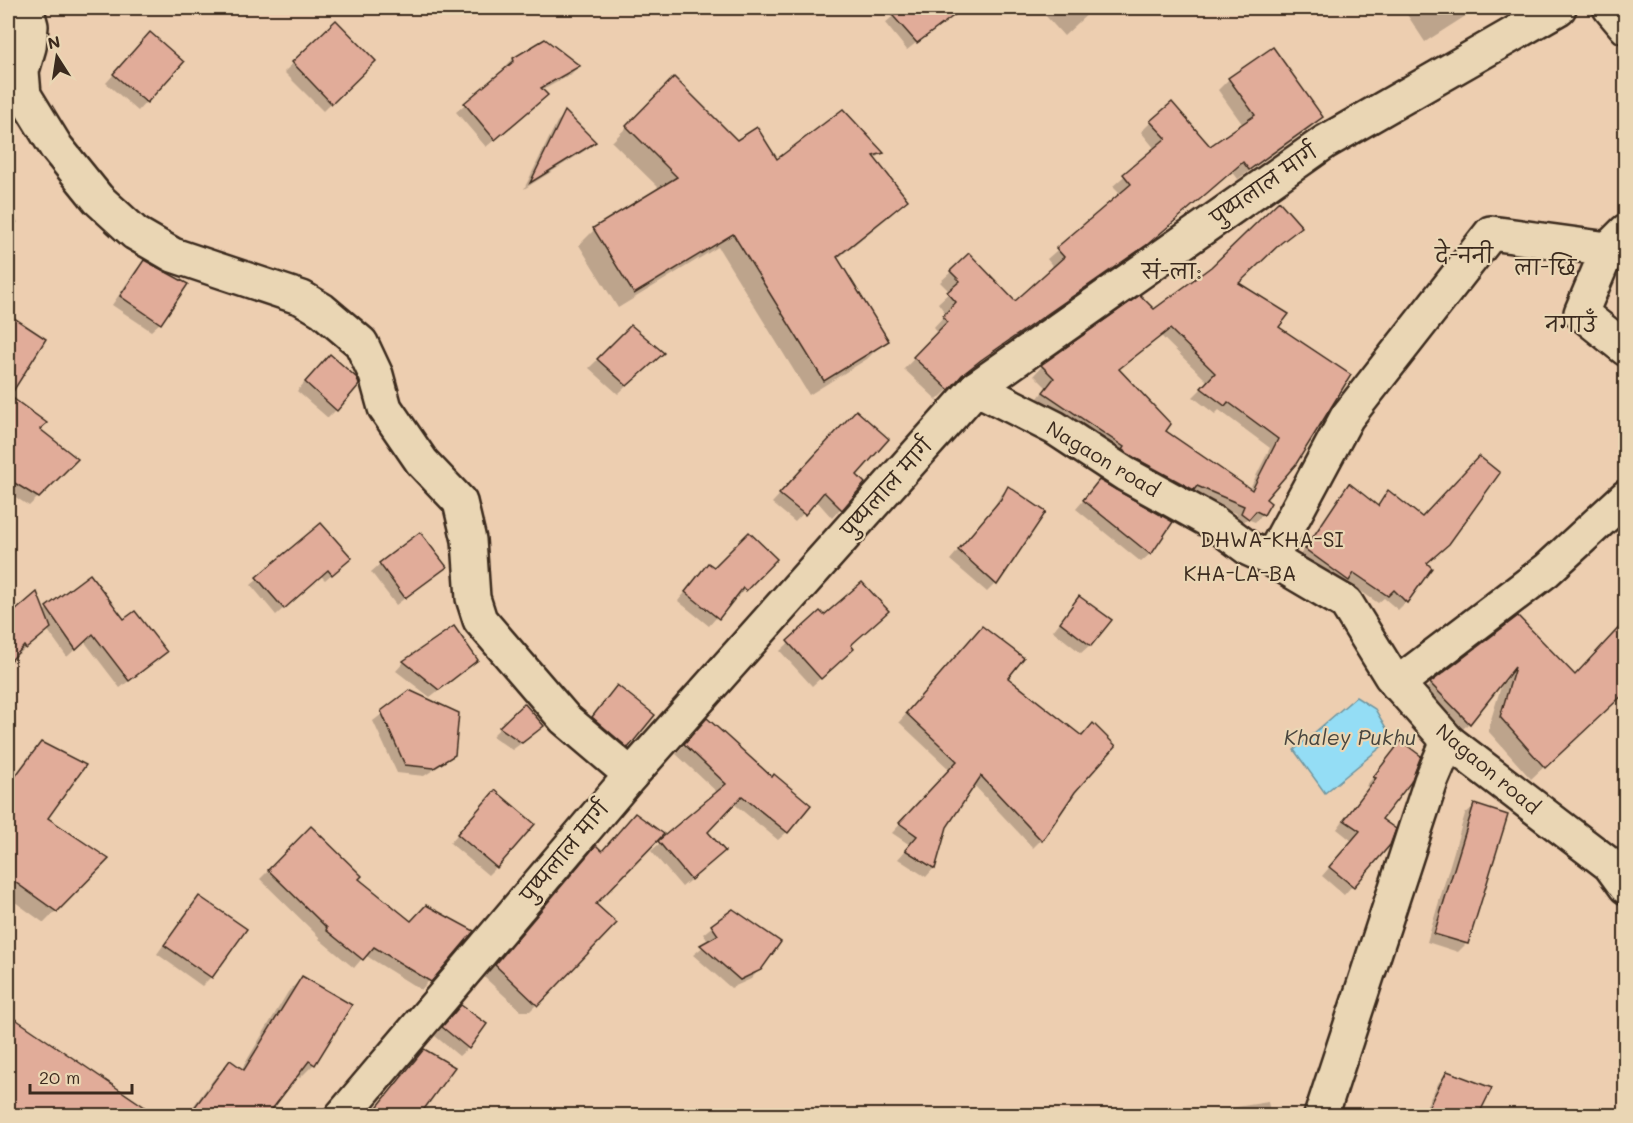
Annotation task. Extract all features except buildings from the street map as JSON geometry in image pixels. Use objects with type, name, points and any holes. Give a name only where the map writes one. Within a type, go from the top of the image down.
[{"type":"street","points":[[24,8],[27,10],[31,26],[29,47],[22,71],[24,95],[56,147],[98,199],[135,233],[173,255],[302,298],[322,310],[361,343],[376,375],[385,408],[422,462],[460,502],[469,540],[473,598],[480,620],[565,719],[631,775]]},
{"type":"street","name":"पुष्पलाल मार्ग","points":[[342,1116],[631,775],[976,388],[1325,142],[1559,8]]},
{"type":"street","points":[[1610,8],[1626,27]]},
{"type":"street","points":[[1271,559],[1347,417],[1491,233],[1617,240],[1581,313],[1626,349]]},
{"type":"street","name":"Nagaon road","points":[[976,388],[1055,428],[1125,474],[1214,524],[1249,549],[1271,559],[1347,603],[1397,684],[1448,741],[1610,865],[1626,886]]},
{"type":"street","points":[[1397,684],[1547,570],[1626,496]]},
{"type":"street","points":[[1321,1116],[1428,792],[1448,741]]},
{"type":"water","name":"Khaley Pukhu","points":[[1356,697],[1375,709],[1392,738],[1325,793],[1294,750]]},
{"type":"district","name":"दे-ननी","points":[[1464,256]]},
{"type":"district","name":"ला-छि","points":[[1545,268]]},
{"type":"district","name":"सं-ला:","points":[[1172,272]]},
{"type":"district","name":"नगाउँ","points":[[1571,325]]},
{"type":"district","name":"DHWA-KHA-SI","points":[[1272,540]]},
{"type":"district","name":"KHA-LA-BA","points":[[1240,574]]}]
